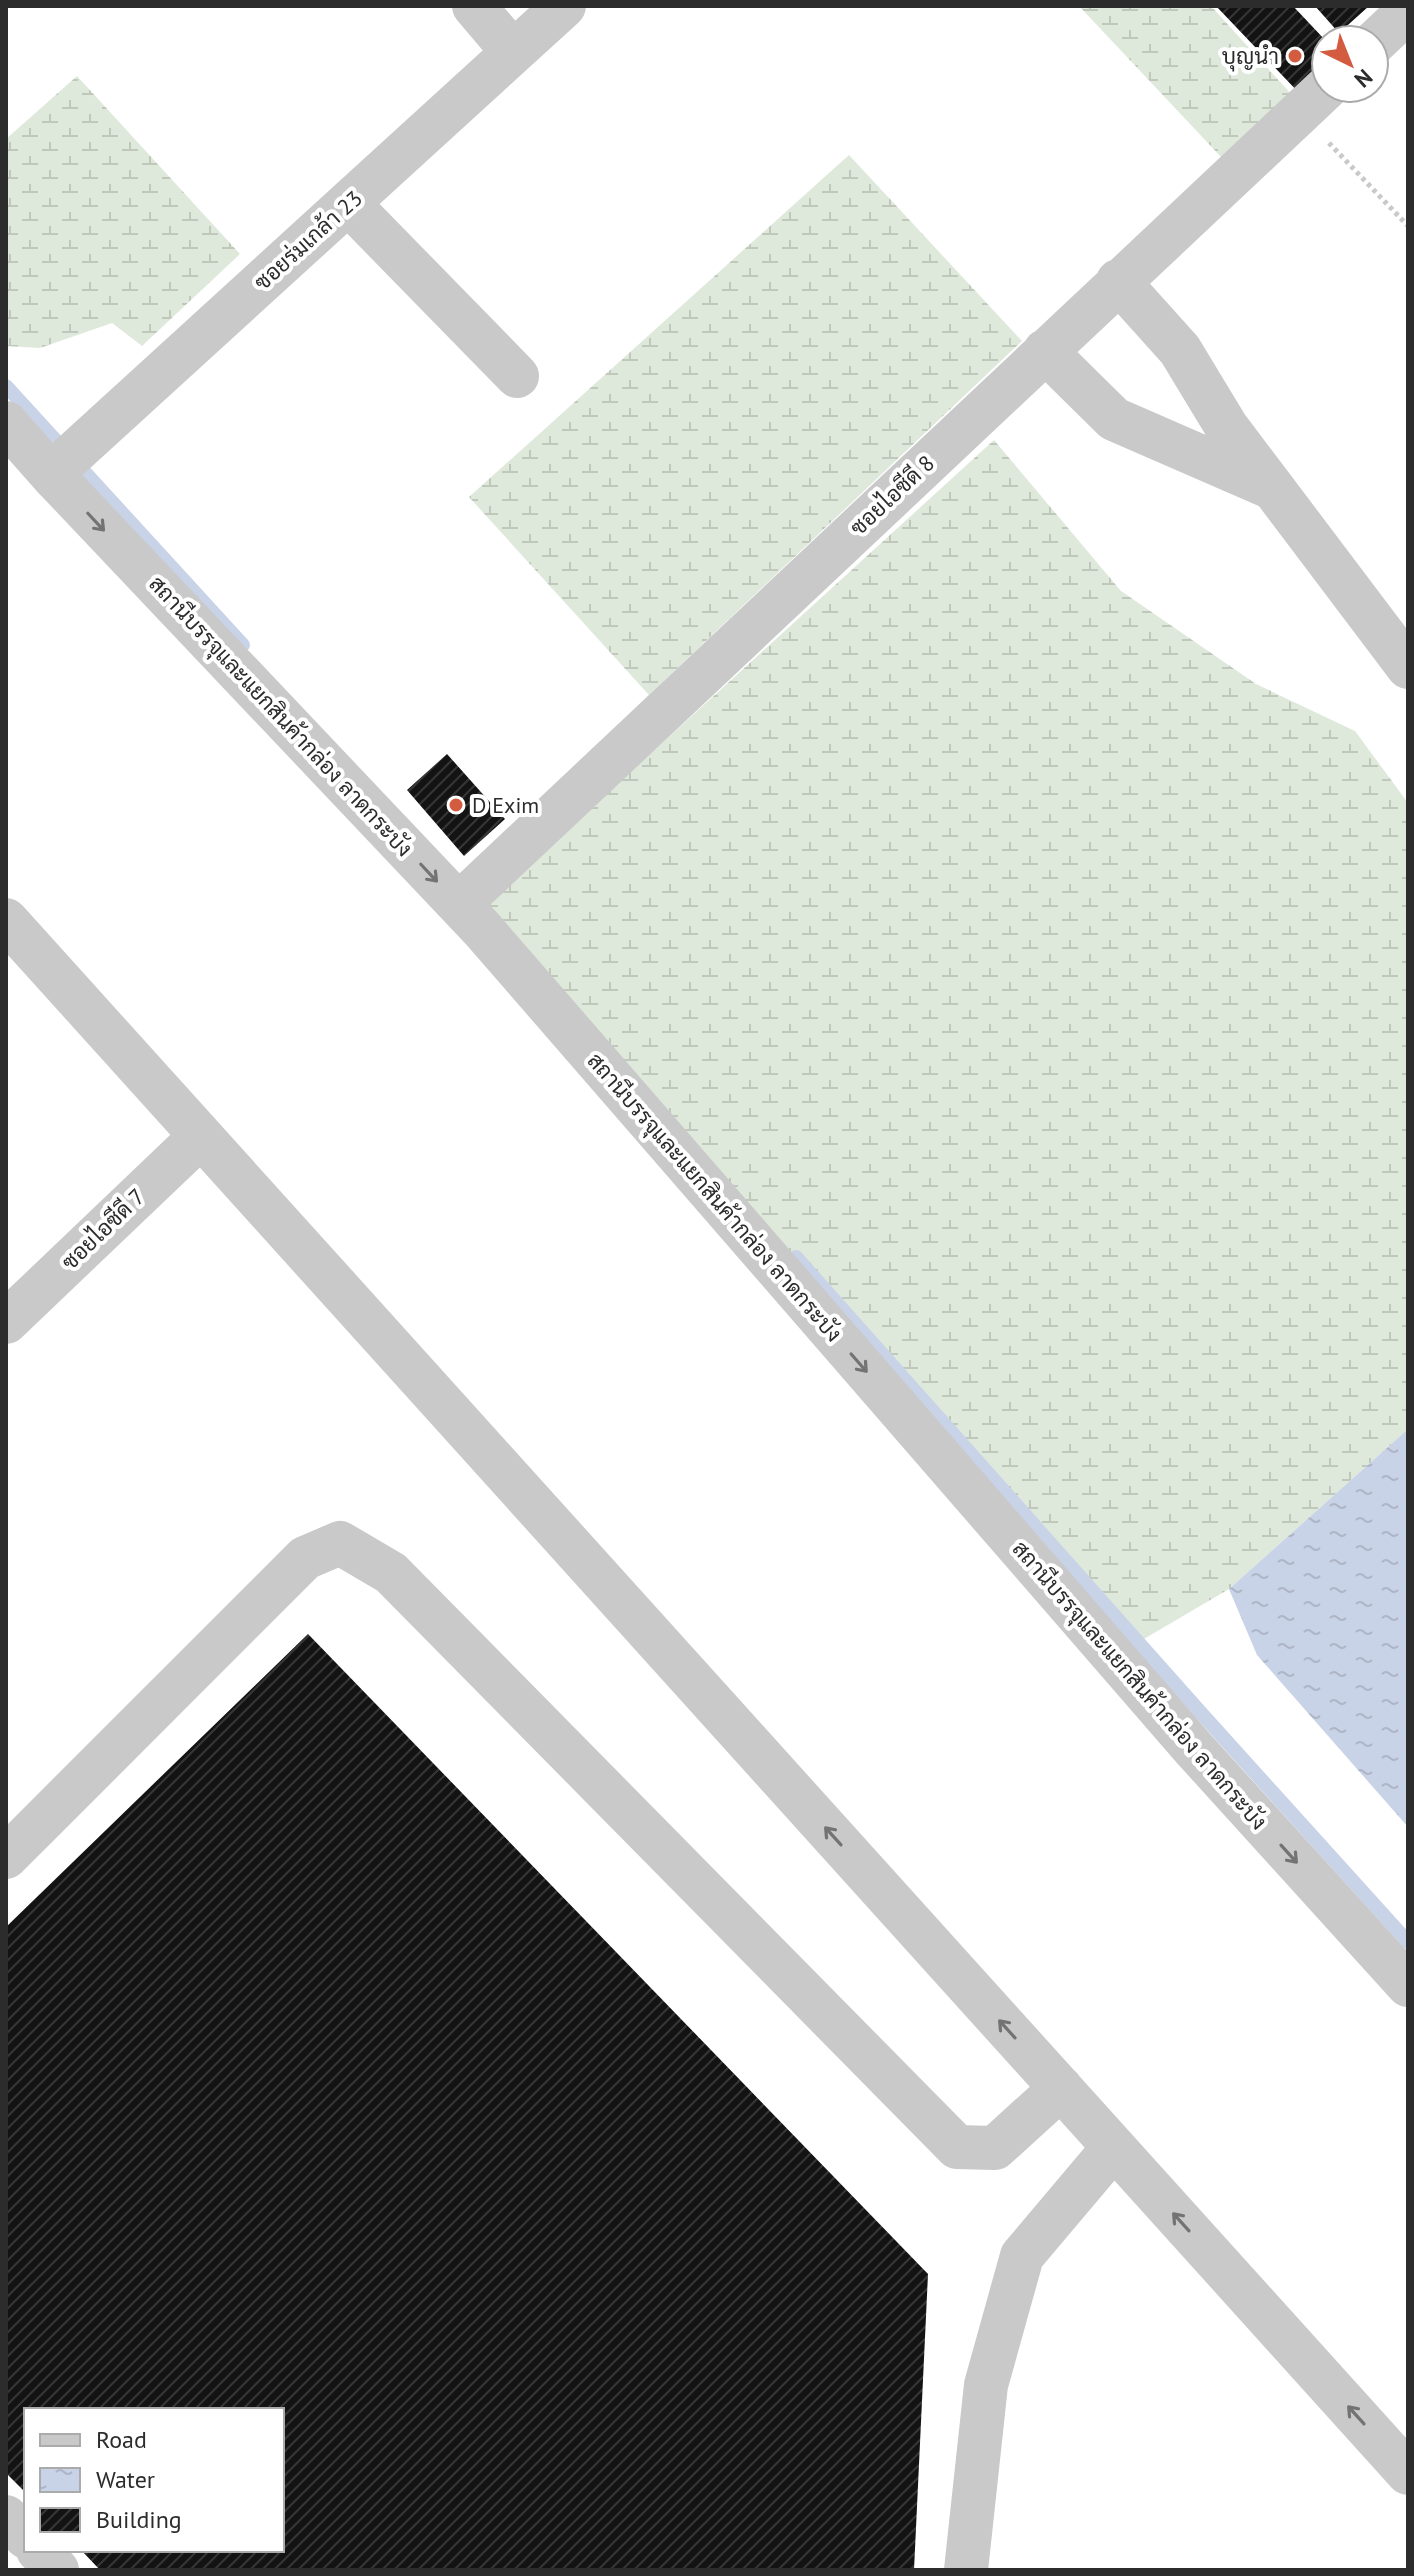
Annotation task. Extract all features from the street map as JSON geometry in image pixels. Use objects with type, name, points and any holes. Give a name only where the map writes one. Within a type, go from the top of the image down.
[{"type":"street","points":[[474,6],[513,52]]},
{"type":"street","name":"ซอยร่มเกล้า 23","points":[[64,462],[564,6]]},
{"type":"street","points":[[1390,28],[1408,11]]},
{"type":"street","name":"ซอยไอซีดี 8","points":[[468,896],[1310,103]]},
{"type":"street","points":[[348,203],[517,376]]},
{"type":"street","points":[[1118,281],[1180,350],[1226,426],[1408,667]]},
{"type":"street","points":[[1045,351],[1114,419],[1273,487]]},
{"type":"street","name":"สถานีบรรจุและแยกสินค้ากล่อง ลาดกระบัง","points":[[6,423],[64,462],[468,896],[1194,1749],[1408,1985]]},
{"type":"street","points":[[6,920],[1408,2473]]},
{"type":"street","name":"ซอยไอซีดี 7","points":[[6,1322],[201,1136]]},
{"type":"street","points":[[6,1857],[305,1558],[340,1543],[391,1573],[957,2147],[995,2148],[1061,2088]]},
{"type":"street","points":[[966,2570],[986,2385],[1022,2256],[1114,2147]]},
{"type":"street","points":[[6,2517],[24,2535]]},
{"type":"street","points":[[40,2552],[57,2570]]},
{"type":"path","points":[[1316,104],[1408,226]]},
{"type":"green space","points":[[1079,6],[1211,6],[1293,96],[1222,158]]},
{"type":"green space","points":[[77,76],[240,254],[142,346],[112,323],[40,348],[6,346],[6,139]]},
{"type":"green space","points":[[849,155],[1022,341],[649,695],[469,497]]},
{"type":"green space","points":[[994,440],[1121,591],[1256,684],[1355,731],[1408,803],[1408,1429],[1229,1589],[1132,1646],[476,913]]},
{"type":"water","points":[[1408,1429],[1408,1827],[1257,1655],[1229,1589]]},
{"type":"building","name":"บุญนำ","points":[[1216,6],[1293,6],[1310,24],[1310,87],[1301,95]]},
{"type":"building","points":[[1315,6],[1369,6],[1349,24],[1331,24]]},
{"type":"building","name":"D Exim","points":[[447,754],[505,819],[464,856],[407,790]]},
{"type":"building","points":[[308,1634],[928,2274],[914,2570],[100,2570],[83,2552],[284,2552],[284,2408],[24,2408],[24,2491],[6,2473],[6,1927]]},
{"type":"waterway","points":[[6,386],[243,645]]},
{"type":"waterway","points":[[796,1257],[1408,1942]]},
{"type":"place","name":"บุญนำ","points":[[1295,56]]},
{"type":"place","name":"D Exim","points":[[456,805]]}]
